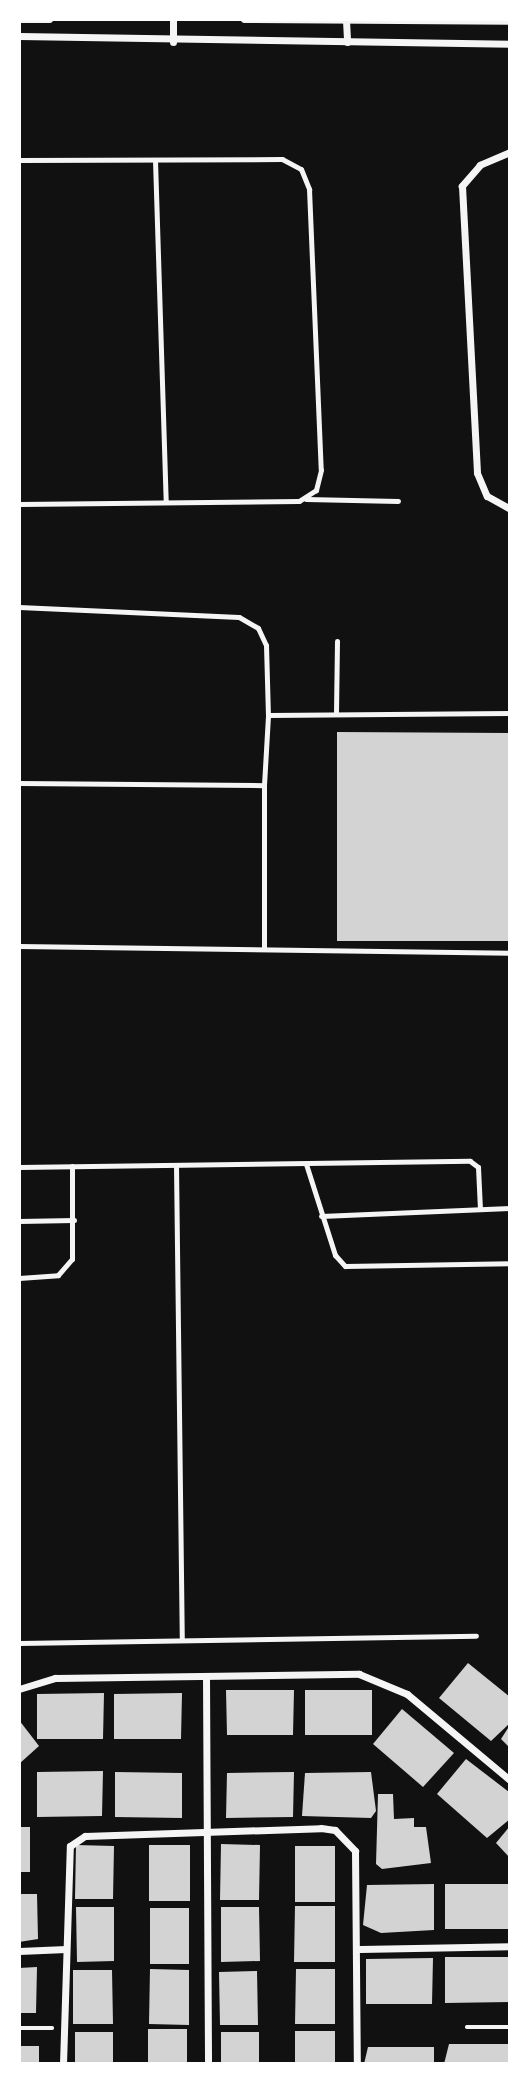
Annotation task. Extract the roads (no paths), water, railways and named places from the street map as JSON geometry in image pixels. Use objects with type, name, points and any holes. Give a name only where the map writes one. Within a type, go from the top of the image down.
[{"type":"street","points":[[19,19],[49,19]]},
{"type":"street","points":[[173,19],[173,42]]},
{"type":"street","points":[[244,19],[510,21]]},
{"type":"street","points":[[346,20],[346,42]]},
{"type":"street","points":[[19,36],[173,42],[510,44]]},
{"type":"street","points":[[510,152],[480,165],[461,186],[477,473],[487,496],[510,509]]},
{"type":"street","points":[[19,1689],[55,1678],[206,1676],[384,1680],[510,1780]]},
{"type":"street","points":[[206,1676],[208,2064]]},
{"type":"street","points":[[63,2064],[70,1846],[85,1836],[206,1834],[321,1828],[346,1837],[355,1851],[360,1950],[356,2064]]},
{"type":"street","points":[[360,1950],[510,1946]]},
{"type":"street","points":[[19,1951],[66,1949]]},
{"type":"lane","points":[[19,160],[282,159],[306,175],[321,470],[306,499]]},
{"type":"lane","points":[[155,160],[166,502]]},
{"type":"lane","points":[[19,504],[306,499],[398,501]]},
{"type":"lane","points":[[19,607],[239,617],[258,628],[266,645],[268,715],[264,785],[264,949]]},
{"type":"lane","points":[[335,713],[337,641]]},
{"type":"lane","points":[[268,715],[510,713]]},
{"type":"lane","points":[[19,783],[264,785]]},
{"type":"lane","points":[[19,946],[510,953]]},
{"type":"lane","points":[[19,1167],[470,1161],[478,1167],[480,1209]]},
{"type":"lane","points":[[306,1164],[321,1216],[345,1266],[510,1263]]},
{"type":"lane","points":[[176,1165],[182,1640]]},
{"type":"lane","points":[[19,1278],[47,1278],[66,1268],[74,1220],[72,1166]]},
{"type":"lane","points":[[321,1216],[510,1208]]},
{"type":"lane","points":[[19,1221],[74,1220]]},
{"type":"lane","points":[[19,1643],[476,1636]]}]
